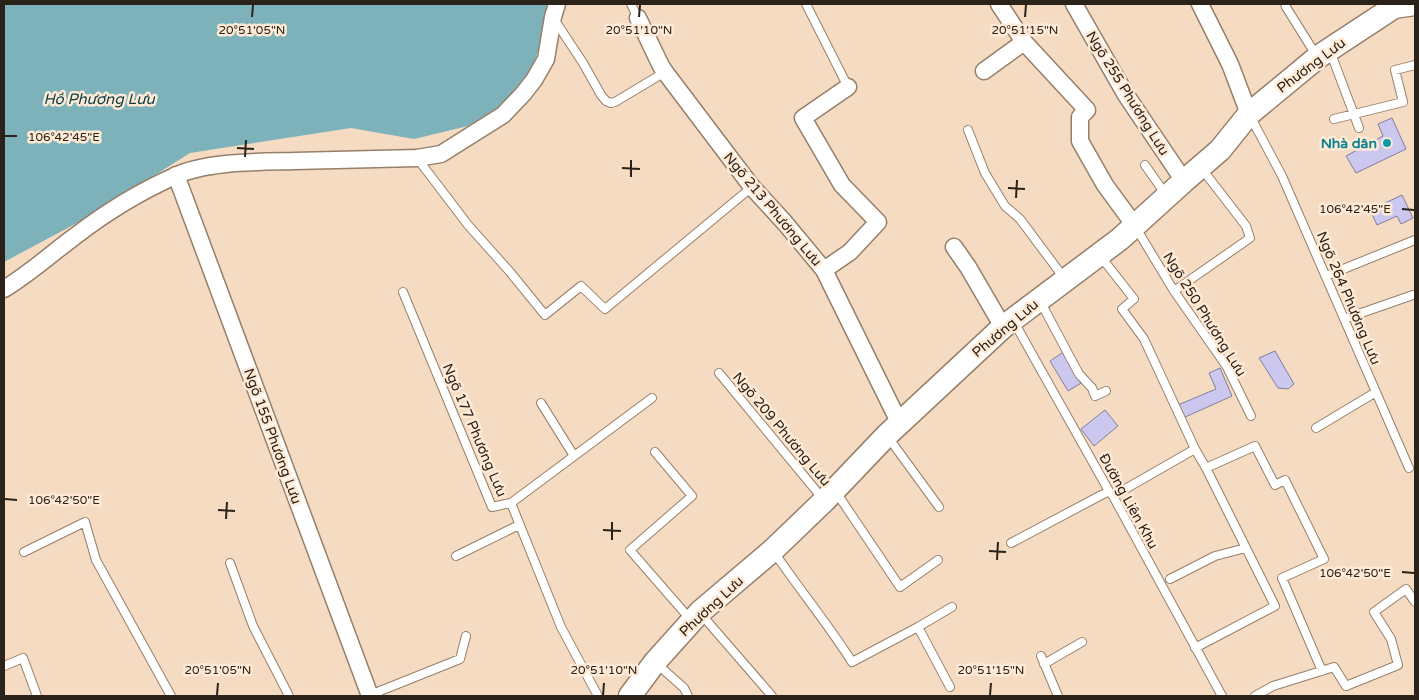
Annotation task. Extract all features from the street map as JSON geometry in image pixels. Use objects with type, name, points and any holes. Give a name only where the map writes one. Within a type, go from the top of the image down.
[{"type":"street","points":[[999,4],[1024,42],[1088,110],[1080,117],[1080,141],[1105,185],[1135,226]]},
{"type":"street","name":"Ngõ 255 Phương Lưu","points":[[1074,4],[1126,95],[1192,174]]},
{"type":"street","points":[[1200,4],[1230,64],[1249,114]]},
{"type":"street","name":"Phương Lưu","points":[[630,696],[655,662],[696,617],[773,550],[893,430],[1007,323],[1135,226],[1220,150],[1249,114],[1324,53],[1401,5]]},
{"type":"street","points":[[4,288],[21,278],[124,202],[176,175],[211,166],[256,162],[417,158],[441,154],[503,115],[534,80],[546,59],[555,10]]},
{"type":"street","name":"Ngõ 213 Phương Lưu","points":[[634,11],[665,72],[752,187],[824,270],[893,430]]},
{"type":"street","points":[[984,71],[1024,42]]},
{"type":"street","points":[[824,270],[850,252],[878,222],[842,185],[803,118],[848,87]]},
{"type":"street","name":"Ngõ 155 Phương Lưu","points":[[176,175],[370,695]]},
{"type":"street","points":[[954,247],[1007,323]]},
{"type":"lane","points":[[806,4],[848,87]]},
{"type":"lane","points":[[1285,4],[1324,53],[1359,128]]},
{"type":"lane","points":[[555,10],[606,101],[615,102],[665,72]]},
{"type":"lane","points":[[1334,119],[1402,102],[1394,70],[1415,65]]},
{"type":"lane","name":"Ngõ 264 Phương Lưu","points":[[1249,114],[1282,176],[1409,468]]},
{"type":"lane","points":[[968,130],[985,173],[1005,206],[1020,218],[1065,280]]},
{"type":"lane","points":[[417,158],[468,225],[545,315],[581,286],[605,309],[752,187]]},
{"type":"lane","points":[[1145,165],[1168,197]]},
{"type":"lane","points":[[1174,291],[1250,238],[1246,226],[1192,174]]},
{"type":"lane","name":"Ngõ 250 Phương Lưu","points":[[1135,226],[1174,291],[1227,367],[1251,416]]},
{"type":"lane","points":[[1326,276],[1415,240]]},
{"type":"lane","points":[[1099,255],[1134,298],[1122,309],[1144,339],[1195,449],[1275,606],[1195,648]]},
{"type":"lane","name":"Ngõ 177 Phương Lưu","points":[[403,292],[492,507],[511,503],[561,627],[598,696]]},
{"type":"lane","points":[[1344,319],[1413,295]]},
{"type":"lane","points":[[1039,300],[1080,374],[1092,388],[1095,396],[1106,391]]},
{"type":"lane","name":"Đường Liên Khu","points":[[1007,323],[1111,493],[1222,696]]},
{"type":"lane","name":"Ngõ 209 Phương Lưu","points":[[719,373],[830,495],[900,587],[938,560]]},
{"type":"lane","points":[[1316,428],[1376,392]]},
{"type":"lane","points":[[511,503],[652,398]]},
{"type":"lane","points":[[542,403],[574,456]]},
{"type":"lane","points":[[893,430],[939,507]]},
{"type":"lane","points":[[1206,468],[1255,446],[1275,485],[1284,480],[1324,559],[1282,578],[1322,671]]},
{"type":"lane","points":[[1011,543],[1195,449]]},
{"type":"lane","points":[[655,452],[692,496],[630,550],[772,696]]},
{"type":"lane","points":[[24,552],[85,522],[96,560],[171,696]]},
{"type":"lane","points":[[456,556],[519,525]]},
{"type":"lane","points":[[1170,579],[1215,556],[1246,548]]},
{"type":"lane","points":[[773,550],[832,631],[852,662],[918,627],[952,606]]},
{"type":"lane","points":[[230,563],[253,626],[289,696]]},
{"type":"lane","points":[[1255,696],[1273,686],[1334,667],[1346,686],[1398,665],[1391,640],[1374,612],[1406,589],[1415,602]]},
{"type":"lane","points":[[918,627],[950,687]]},
{"type":"lane","points":[[370,695],[460,659],[466,636]]},
{"type":"lane","points":[[1044,664],[1082,642]]},
{"type":"lane","points":[[1041,656],[1058,696]]},
{"type":"lane","points":[[4,666],[23,658],[37,696]]},
{"type":"lane","points":[[655,662],[684,688],[688,696]]},
{"type":"water","name":"Hồ Phương Lưu","points":[[4,4],[554,4],[532,69],[502,105],[468,126],[414,139],[351,128],[190,153],[90,216],[4,262]]},
{"type":"building","name":"Nhà dân","points":[[1392,118],[1406,149],[1356,173],[1346,156],[1383,136],[1378,124]]},
{"type":"building","points":[[1402,195],[1413,218],[1401,224],[1397,216],[1377,225],[1370,210]]},
{"type":"building","points":[[1065,351],[1083,382],[1068,391],[1050,361]]},
{"type":"building","points":[[1275,351],[1294,384],[1288,389],[1278,388],[1259,358]]},
{"type":"building","points":[[1220,368],[1232,396],[1183,418],[1178,405],[1216,389],[1209,373]]},
{"type":"building","points":[[1105,410],[1118,426],[1094,446],[1081,429]]},
{"type":"place","name":"Nhà dân","points":[[1387,143]]}]
